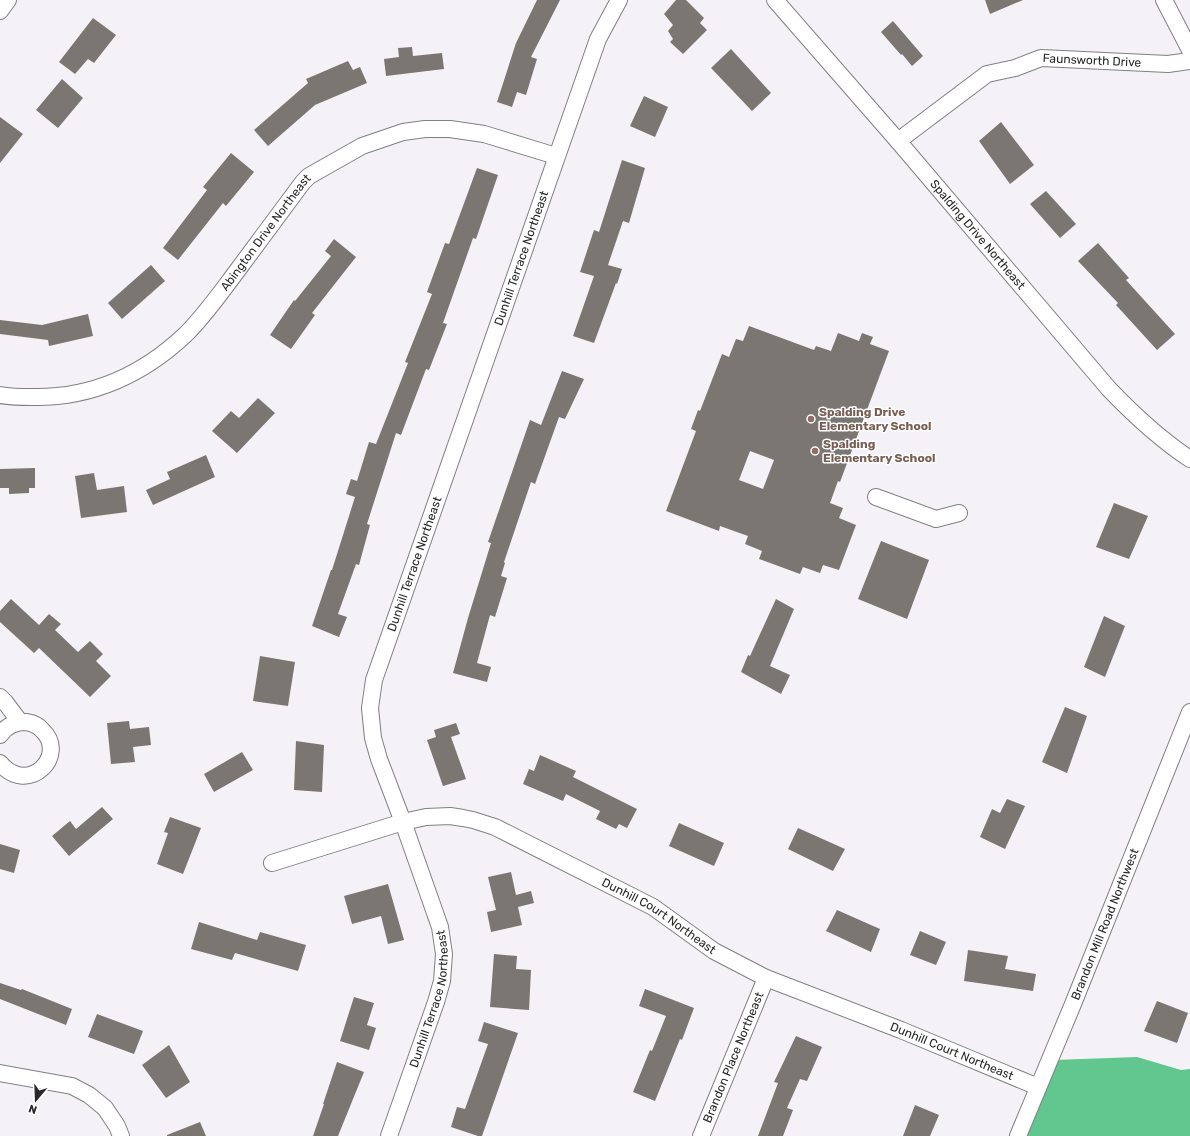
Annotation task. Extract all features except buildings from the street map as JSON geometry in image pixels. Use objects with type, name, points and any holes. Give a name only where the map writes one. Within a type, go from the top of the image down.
[{"type":"street","points":[[0,11],[8,0]]},
{"type":"street","name":"Dunhill Terrace Northeast","points":[[389,1136],[436,1002],[442,980],[444,954],[440,927],[379,759],[373,738],[370,708],[374,680],[556,156],[598,40],[619,0]]},
{"type":"street","name":"Spalding Drive Northeast","points":[[774,0],[1109,388],[1129,409],[1180,453],[1190,459]]},
{"type":"street","points":[[1164,0],[1190,50]]},
{"type":"street","name":"Faunsworth Drive","points":[[898,142],[987,74],[1014,68],[1041,58],[1168,64],[1190,61]]},
{"type":"street","name":"Abington Drive Northeast","points":[[0,395],[11,397],[51,398],[81,393],[112,383],[132,373],[166,351],[187,333],[206,311],[303,182],[309,176],[362,146],[403,132],[425,129],[450,129],[484,134],[556,156]]},
{"type":"street","points":[[876,497],[936,519],[959,513]]},
{"type":"street","points":[[0,697],[6,702],[20,722]]},
{"type":"street","name":"Brandon Mill Road Northwest","points":[[1018,1136],[1079,990],[1190,712]]},
{"type":"street","points":[[0,735],[11,724],[20,722],[30,723],[39,726],[45,733],[49,740],[50,748],[50,756],[46,764],[32,775],[23,776],[14,774],[6,770],[0,763]]},
{"type":"street","name":"Dunhill Court Northeast","points":[[272,863],[403,822],[426,817],[450,816],[473,820],[495,827],[653,907],[714,951],[766,978],[901,1030],[1038,1087]]},
{"type":"street","name":"Brandon Place Northeast","points":[[701,1136],[766,978]]},
{"type":"street","points":[[0,1073],[72,1086],[88,1095],[105,1108],[117,1126],[121,1136]]},
{"type":"green space","points":[[1137,1057],[1181,1070],[1190,1069],[1190,1136],[1022,1136],[1054,1060]]},
{"type":"place","name":"Spalding Drive Elementary School","points":[[811,419]]},
{"type":"place","name":"Spalding Elementary School","points":[[815,451]]}]
